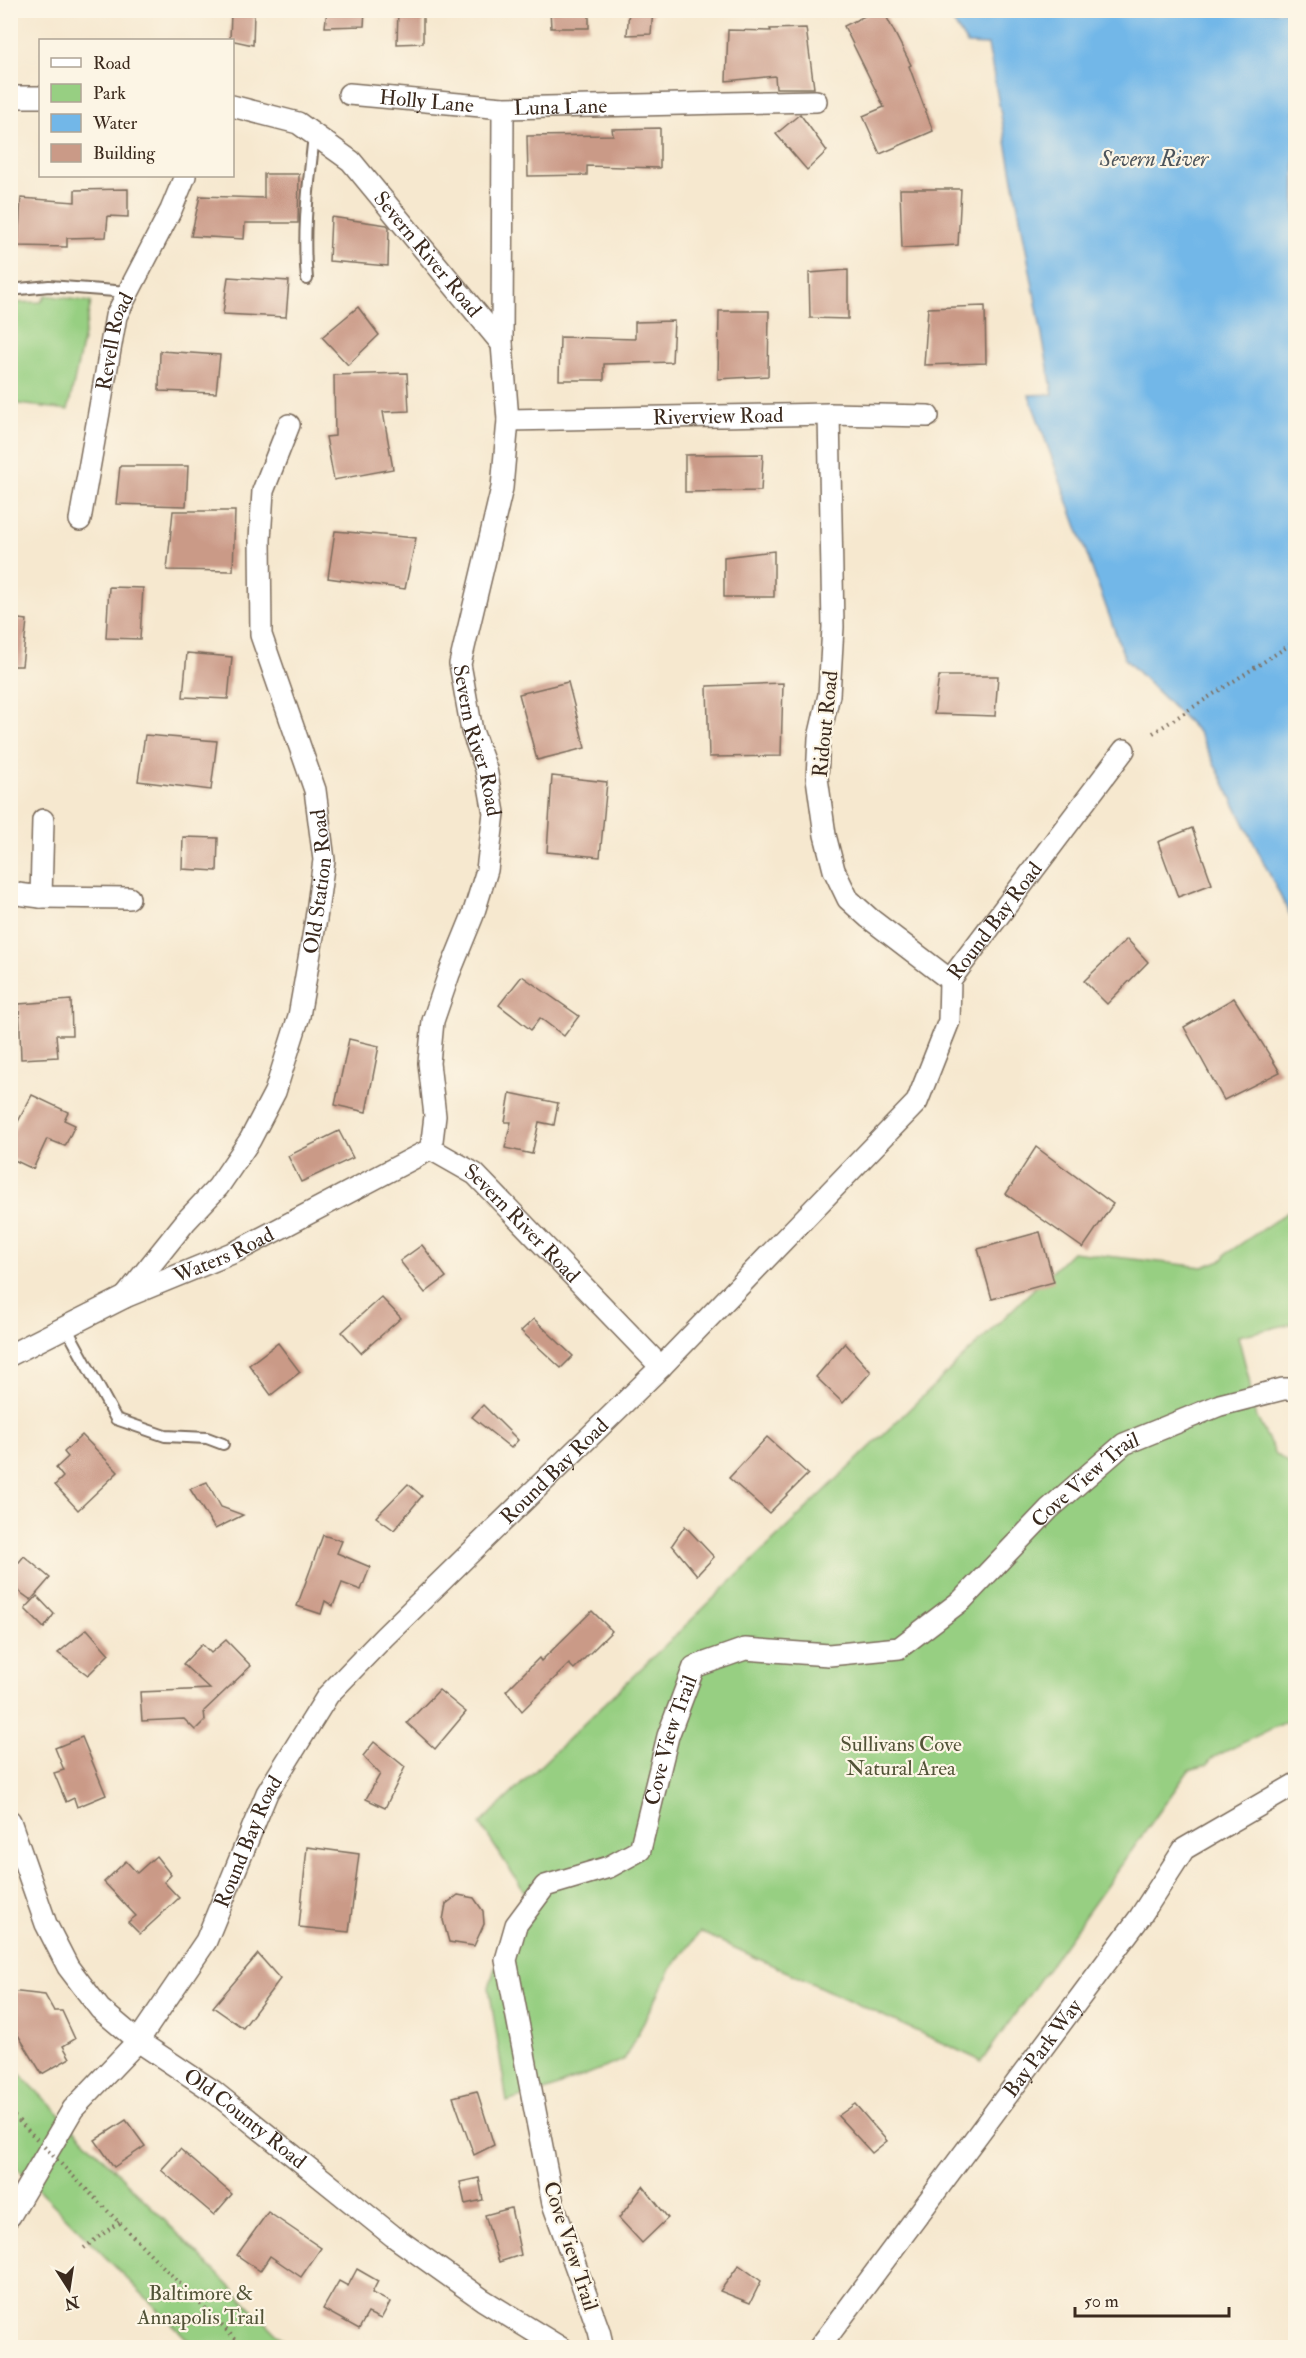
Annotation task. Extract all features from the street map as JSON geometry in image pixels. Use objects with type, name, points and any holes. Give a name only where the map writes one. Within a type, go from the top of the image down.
[{"type":"street","name":"Holly Lane","points":[[349,94],[503,108]]},
{"type":"street","points":[[10,97],[39,98]]},
{"type":"street","name":"Luna Lane","points":[[502,344],[503,108],[816,101]]},
{"type":"street","name":"Severn River Road","points":[[234,107],[298,123],[351,161],[502,344],[508,420],[502,488],[460,664],[472,731],[486,769],[494,813],[487,870],[473,915],[433,1021],[429,1064],[435,1116],[431,1149],[474,1174],[661,1367]]},
{"type":"street","name":"Revell Road","points":[[80,520],[116,316],[171,210],[185,177]]},
{"type":"street","name":"Riverview Road","points":[[508,420],[829,414],[928,416]]},
{"type":"street","name":"Ridout Road","points":[[829,414],[833,627],[829,695],[819,738],[817,778],[825,835],[834,870],[849,899],[869,918],[950,980]]},
{"type":"street","name":"Old Station Road","points":[[125,1297],[186,1221],[218,1187],[250,1140],[275,1092],[299,1016],[324,860],[315,790],[261,635],[260,540],[264,491],[289,425]]},
{"type":"street","name":"Round Bay Road","points":[[10,2216],[73,2109],[138,2040],[206,1941],[267,1793],[328,1695],[384,1637],[661,1367],[917,1102],[949,1021],[950,980],[1124,750]]},
{"type":"street","points":[[41,897],[43,820]]},
{"type":"street","points":[[10,893],[41,897],[129,898]]},
{"type":"street","name":"Waters Road","points":[[10,1355],[125,1297],[237,1251],[431,1149]]},
{"type":"street","name":"Cove View Trail","points":[[603,2348],[553,2204],[506,1960],[516,1925],[545,1886],[609,1867],[640,1850],[668,1736],[694,1667],[745,1649],[829,1655],[900,1648],[962,1600],[1049,1509],[1124,1444],[1220,1405],[1283,1389],[1296,1389]]},
{"type":"street","name":"Bay Park Way","points":[[819,2348],[1140,1917],[1184,1849],[1296,1784]]},
{"type":"street","name":"Old County Road","points":[[10,1821],[45,1923],[68,1967],[100,2010],[138,2040],[213,2091],[393,2236],[483,2300],[561,2348]]},
{"type":"lane","points":[[307,279],[304,251],[305,219],[314,135]]},
{"type":"lane","points":[[10,290],[49,286],[128,292]]},
{"type":"lane","points":[[66,1327],[116,1419],[165,1436],[207,1438],[224,1444]]},
{"type":"path","points":[[1153,733],[1296,641]]},
{"type":"path","points":[[10,2112],[244,2348]]},
{"type":"path","points":[[84,2248],[119,2222]]},
{"type":"green space","points":[[46,295],[91,302],[68,410],[11,403],[11,303],[41,302]]},
{"type":"green space","name":"Sullivans Cove Natural Area","points":[[1295,1207],[1295,1323],[1238,1336],[1249,1379],[1254,1412],[1276,1454],[1295,1468],[1295,1717],[1212,1758],[1207,1765],[1189,1770],[981,2062],[700,1932],[671,1969],[624,2060],[537,2094],[536,2092],[507,2102],[489,1987],[504,1939],[528,1897],[480,1824],[1072,1252],[1203,1267],[1224,1259],[1226,1254]]},
{"type":"green space","name":"Baltimore & Annapolis Trail","points":[[10,2064],[290,2347],[195,2347],[11,2162]]},
{"type":"water","name":"Severn River","points":[[946,11],[1295,11],[1295,925],[1199,733],[1125,659],[1029,395],[1053,394],[988,45],[967,44]]},
{"type":"building","points":[[327,10],[365,10],[364,26],[325,27]]},
{"type":"building","points":[[398,10],[423,10],[423,43],[397,44]]},
{"type":"building","points":[[550,10],[589,10],[589,28],[551,28]]},
{"type":"building","points":[[629,10],[653,10],[651,34],[627,35]]},
{"type":"building","points":[[877,10],[883,10],[911,65],[909,66],[933,131],[880,154],[863,116],[884,107],[844,26]]},
{"type":"building","points":[[254,12],[253,45],[230,39],[231,13]]},
{"type":"building","points":[[806,28],[814,88],[776,88],[775,76],[726,81],[728,30],[771,31],[770,29]]},
{"type":"building","points":[[800,114],[827,151],[807,170],[776,134]]},
{"type":"building","points":[[660,128],[660,168],[587,166],[587,175],[528,176],[527,136],[613,135],[612,129]]},
{"type":"building","points":[[264,174],[299,174],[298,223],[245,223],[244,239],[191,236],[200,196],[264,198]]},
{"type":"building","points":[[128,189],[128,217],[108,216],[106,237],[67,238],[67,247],[18,246],[21,198],[75,202],[75,190]]},
{"type":"building","points":[[900,189],[961,189],[958,245],[902,248]]},
{"type":"building","points":[[331,217],[387,225],[389,227],[388,266],[329,261]]},
{"type":"building","points":[[848,270],[848,319],[810,318],[809,273]]},
{"type":"building","points":[[228,277],[289,281],[286,317],[223,314]]},
{"type":"building","points":[[985,306],[986,363],[924,365],[928,308]]},
{"type":"building","points":[[358,307],[379,335],[348,365],[322,337]]},
{"type":"building","points":[[719,311],[769,311],[768,376],[718,379]]},
{"type":"building","points":[[674,321],[672,362],[604,364],[604,380],[559,380],[560,337],[635,339],[635,322]]},
{"type":"building","points":[[160,351],[220,355],[216,393],[159,391]]},
{"type":"building","points":[[407,373],[409,411],[383,412],[393,469],[334,480],[326,437],[335,436],[334,375]]},
{"type":"building","points":[[763,454],[761,491],[685,492],[685,455]]},
{"type":"building","points":[[120,466],[188,466],[186,506],[116,504]]},
{"type":"building","points":[[173,511],[235,511],[233,571],[167,570]]},
{"type":"building","points":[[335,531],[416,538],[405,589],[328,578]]},
{"type":"building","points":[[774,551],[774,597],[724,597],[724,557]]},
{"type":"building","points":[[109,587],[143,588],[140,639],[106,638]]},
{"type":"building","points":[[10,618],[27,620],[22,666],[10,666]]},
{"type":"building","points":[[187,653],[232,657],[228,699],[183,697]]},
{"type":"building","points":[[939,676],[998,676],[995,716],[934,714]]},
{"type":"building","points":[[568,682],[585,748],[537,760],[519,694]]},
{"type":"building","points":[[783,683],[781,756],[709,757],[707,686]]},
{"type":"building","points":[[145,735],[217,741],[211,790],[138,781]]},
{"type":"building","points":[[552,776],[607,782],[600,857],[547,852]]},
{"type":"building","points":[[1192,828],[1212,884],[1178,897],[1158,842]]},
{"type":"building","points":[[183,837],[218,838],[217,871],[182,869]]},
{"type":"building","points":[[1127,939],[1148,962],[1107,1004],[1084,981]]},
{"type":"building","points":[[522,976],[579,1016],[564,1036],[540,1018],[531,1030],[499,1005]]},
{"type":"building","points":[[1234,998],[1280,1072],[1224,1100],[1184,1027]]},
{"type":"building","points":[[71,1000],[72,1035],[56,1035],[58,1057],[21,1059],[19,1004]]},
{"type":"building","points":[[349,1039],[379,1046],[366,1112],[335,1105]]},
{"type":"building","points":[[510,1093],[558,1103],[554,1125],[539,1122],[532,1154],[505,1148],[511,1122],[505,1122]]},
{"type":"building","points":[[32,1095],[68,1112],[64,1120],[75,1125],[65,1146],[47,1139],[33,1169],[10,1158],[10,1137]]},
{"type":"building","points":[[339,1131],[353,1158],[301,1182],[288,1156]]},
{"type":"building","points":[[1036,1147],[1113,1204],[1083,1248],[1006,1194]]},
{"type":"building","points":[[1040,1232],[1054,1282],[992,1299],[978,1249]]},
{"type":"building","points":[[422,1245],[446,1277],[425,1293],[400,1261]]},
{"type":"building","points":[[381,1297],[401,1318],[361,1353],[342,1332]]},
{"type":"building","points":[[534,1319],[573,1356],[561,1368],[521,1331]]},
{"type":"building","points":[[278,1343],[300,1372],[271,1395],[249,1365]]},
{"type":"building","points":[[845,1343],[871,1372],[843,1403],[816,1377]]},
{"type":"building","points":[[483,1405],[518,1440],[511,1448],[472,1417]]},
{"type":"building","points":[[82,1435],[118,1472],[78,1510],[55,1485],[63,1477],[56,1468],[68,1457],[64,1452]]},
{"type":"building","points":[[767,1437],[808,1474],[769,1513],[729,1478]]},
{"type":"building","points":[[207,1482],[221,1507],[243,1515],[215,1529],[190,1489]]},
{"type":"building","points":[[408,1484],[422,1496],[394,1530],[376,1517]]},
{"type":"building","points":[[685,1526],[714,1557],[697,1575],[672,1545]]},
{"type":"building","points":[[323,1535],[342,1541],[337,1553],[370,1567],[361,1590],[342,1583],[333,1606],[325,1601],[321,1614],[297,1606]]},
{"type":"building","points":[[24,1556],[50,1578],[31,1600],[10,1585],[10,1573]]},
{"type":"building","points":[[37,1596],[54,1614],[44,1628],[25,1609]]},
{"type":"building","points":[[592,1611],[612,1631],[574,1669],[569,1664],[522,1711],[506,1691],[539,1658],[541,1661]]},
{"type":"building","points":[[87,1629],[109,1654],[88,1675],[58,1653]]},
{"type":"building","points":[[226,1640],[251,1666],[204,1711],[205,1720],[195,1730],[184,1719],[142,1721],[140,1692],[210,1689],[183,1664],[202,1644],[211,1653]]},
{"type":"building","points":[[439,1690],[466,1712],[435,1749],[407,1723]]},
{"type":"building","points":[[82,1737],[106,1795],[77,1807],[74,1798],[66,1802],[54,1773],[64,1770],[55,1748]]},
{"type":"building","points":[[374,1742],[405,1767],[385,1808],[366,1799],[380,1774],[363,1756]]},
{"type":"building","points":[[307,1847],[359,1854],[349,1932],[299,1927]]},
{"type":"building","points":[[156,1856],[171,1875],[164,1882],[179,1898],[140,1934],[128,1922],[136,1916],[104,1882],[126,1861],[137,1873]]},
{"type":"building","points":[[458,1895],[474,1898],[483,1911],[484,1924],[474,1946],[449,1942],[443,1920],[446,1904]]},
{"type":"building","points":[[258,1954],[280,1979],[243,2028],[213,2007]]},
{"type":"building","points":[[10,1991],[45,1995],[54,2011],[62,2011],[75,2039],[63,2046],[70,2058],[42,2074],[10,2022]]},
{"type":"building","points":[[477,2091],[494,2145],[474,2155],[453,2097]]},
{"type":"building","points":[[855,2104],[887,2141],[872,2153],[838,2116]]},
{"type":"building","points":[[126,2120],[145,2146],[114,2167],[95,2140]]},
{"type":"building","points":[[180,2149],[232,2194],[214,2215],[161,2170]]},
{"type":"building","points":[[479,2178],[483,2200],[465,2204],[460,2182]]},
{"type":"building","points":[[643,2186],[668,2218],[642,2243],[619,2218]]},
{"type":"building","points":[[511,2208],[521,2255],[499,2262],[485,2215]]},
{"type":"building","points":[[268,2212],[321,2248],[301,2277],[270,2256],[260,2271],[237,2255]]},
{"type":"building","points":[[739,2265],[761,2281],[750,2303],[720,2291]]},
{"type":"building","points":[[357,2269],[378,2281],[372,2293],[390,2302],[381,2319],[368,2313],[359,2329],[323,2309],[339,2281],[348,2286]]}]
